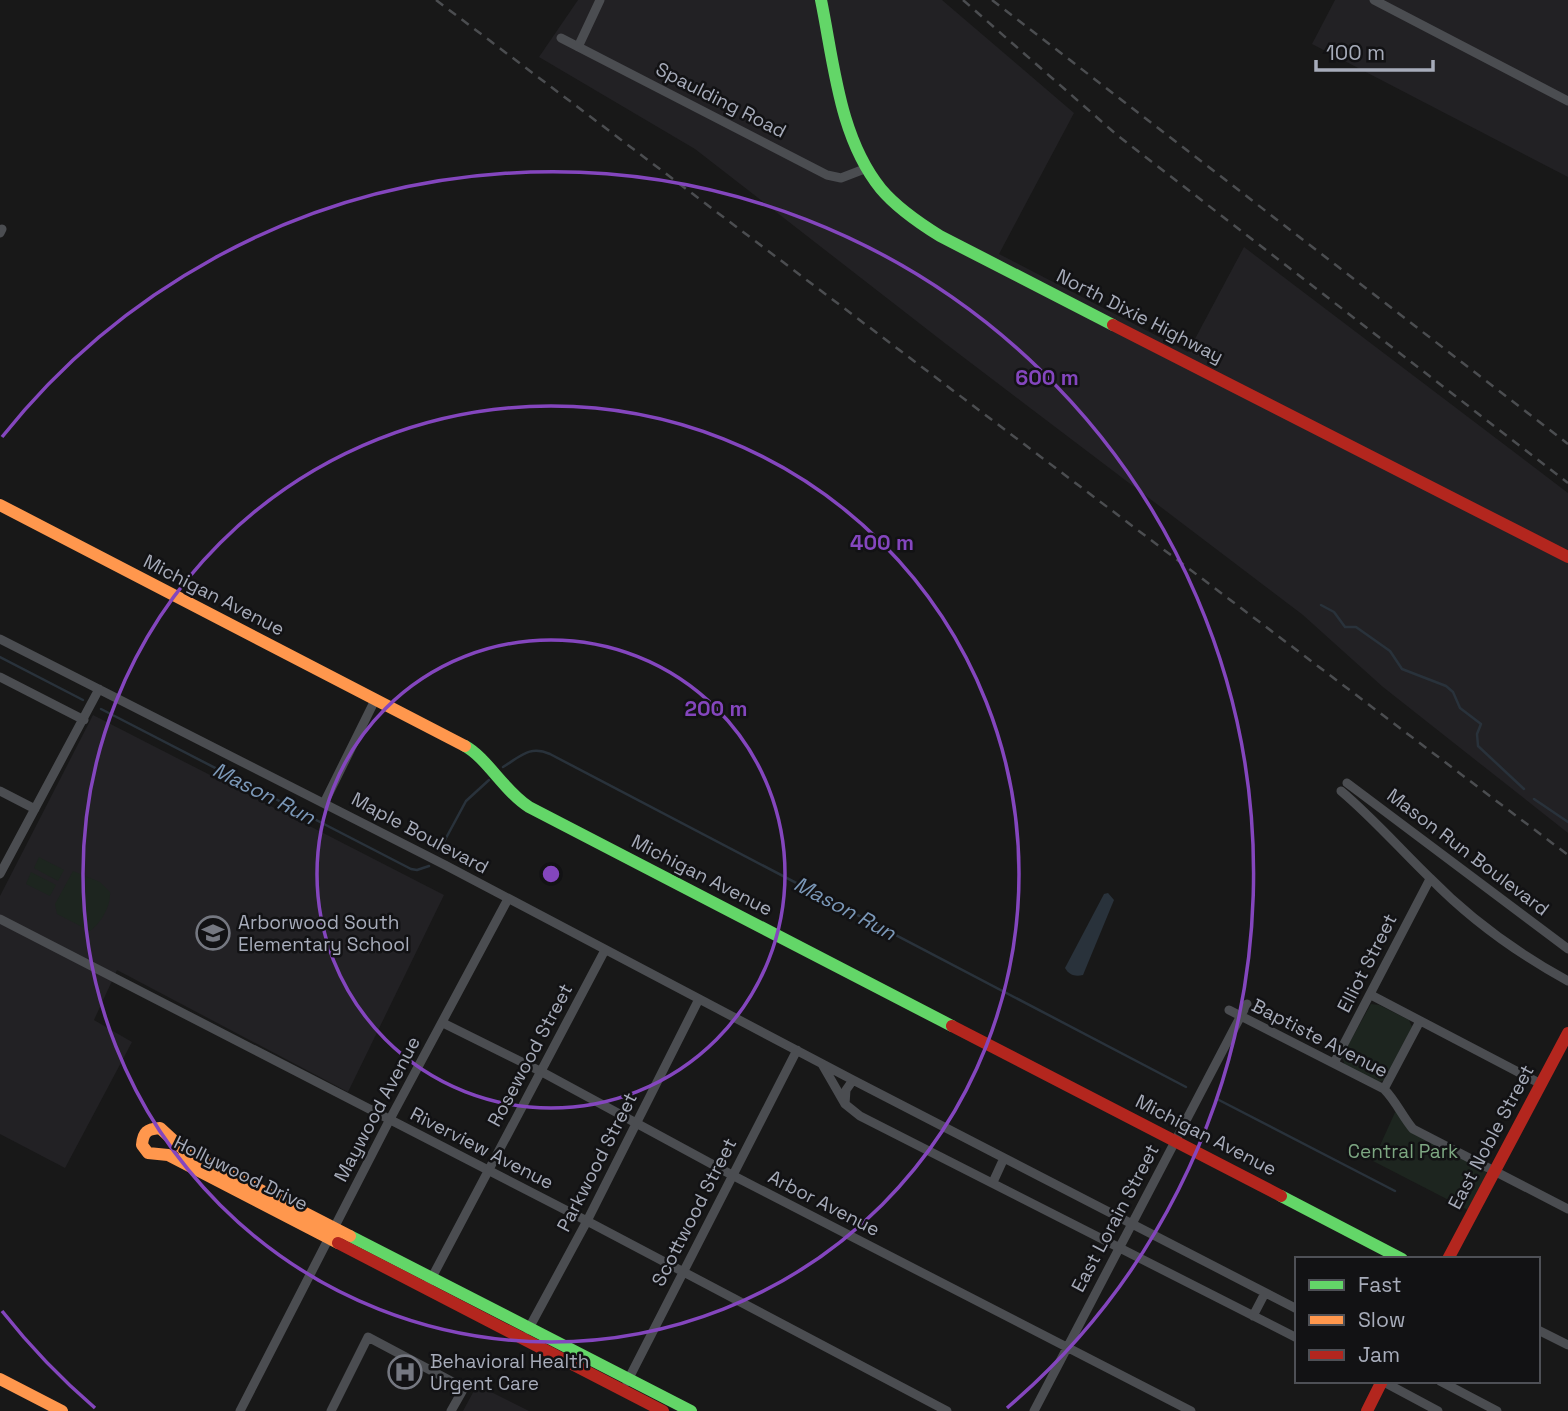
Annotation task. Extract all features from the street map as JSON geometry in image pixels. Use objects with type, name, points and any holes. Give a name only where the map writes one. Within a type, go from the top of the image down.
[{"type":"street","points":[[578,47],[600,0]]},
{"type":"street","name":"North Dixie Highway","points":[[821,0],[849,129],[867,168],[898,206],[940,236],[1568,557]]},
{"type":"street","points":[[1374,0],[1568,100]]},
{"type":"street","name":"Spaulding Road","points":[[561,38],[827,175],[841,178],[867,168]]},
{"type":"street","name":"Michigan Avenue","points":[[0,505],[470,749],[486,763],[511,797],[528,807],[1398,1257]]},
{"type":"street","name":"Maple Boulevard","points":[[0,639],[324,803],[852,1080],[1295,1308]]},
{"type":"street","points":[[0,677],[84,720]]},
{"type":"street","points":[[0,874],[99,689]]},
{"type":"street","points":[[324,803],[375,700]]},
{"type":"street","name":"Mason Run Boulevard","points":[[1347,783],[1568,949]]},
{"type":"street","points":[[0,791],[35,809]]},
{"type":"street","name":"Mason Run Boulevard","points":[[1341,791],[1383,828],[1430,878],[1500,939],[1568,981]]},
{"type":"street","points":[[1352,801],[1359,792]]},
{"type":"street","name":"Elliot Street","points":[[1334,1063],[1430,878]]},
{"type":"street","name":"Maywood Avenue","points":[[240,1411],[389,1121],[508,899]]},
{"type":"street","name":"Riverview Avenue","points":[[0,919],[587,1221],[947,1411]]},
{"type":"street","name":"Rosewood Street","points":[[429,1284],[605,950]]},
{"type":"street","points":[[1371,995],[1541,1084]]},
{"type":"street","name":"Parkwood Street","points":[[526,1333],[587,1221],[698,999]]},
{"type":"street","name":"East Lorain Street","points":[[1034,1411],[1247,1004]]},
{"type":"street","name":"Baptiste Avenue","points":[[1229,1010],[1384,1089],[1396,1101],[1413,1129],[1568,1209]]},
{"type":"street","points":[[1384,1089],[1420,1021]]},
{"type":"street","name":"Arbor Avenue","points":[[443,1023],[1191,1411]]},
{"type":"street","name":"East Noble Street","points":[[1449,1257],[1568,1033]]},
{"type":"street","name":"Scottwood Street","points":[[626,1384],[797,1051]]},
{"type":"street","points":[[821,1062],[845,1104],[860,1116],[1295,1337]]},
{"type":"street","points":[[845,1104],[846,1090],[852,1080]]},
{"type":"street","name":"Hollywood Drive","points":[[333,1233],[168,1155],[148,1153],[142,1145],[143,1135],[149,1129],[160,1128],[186,1152],[333,1233],[626,1384],[691,1411]]},
{"type":"street","points":[[993,1182],[1004,1158]]},
{"type":"street","points":[[1254,1316],[1265,1293]]},
{"type":"street","points":[[1540,1331],[1568,1345]]},
{"type":"street","points":[[331,1411],[368,1337],[464,1388],[451,1411]]},
{"type":"street","points":[[0,1379],[62,1411]]},
{"type":"street","points":[[1367,1411],[1381,1383]]},
{"type":"street","points":[[1386,1383],[1438,1411]]},
{"type":"street","points":[[1444,1383],[1497,1411]]},
{"type":"street","name":"Hollywood Drive","points":[[626,1384],[663,1411]]},
{"type":"shaded area","points":[[578,0],[942,0],[1074,113],[999,254],[1188,352],[1244,247],[1568,493],[1568,833],[1383,687],[1303,615],[695,149],[539,57]]},
{"type":"shaded area","points":[[1335,0],[1568,0],[1568,177],[1312,44]]},
{"type":"shaded area","name":"Arborwood South Elementary School","points":[[93,715],[444,895],[348,1092],[117,970],[94,1020],[132,1042],[65,1168],[0,1134],[0,896]]},
{"type":"shaded area","points":[[1108,893],[1114,900],[1083,975],[1072,975],[1065,968],[1104,894]]},
{"type":"shaded area","points":[[477,1385],[529,1411],[463,1411]]},
{"type":"green space","points":[[39,857],[64,870],[58,881],[34,868]]},
{"type":"green space","points":[[73,871],[100,882],[110,892],[104,914],[90,931],[57,914],[55,904]]},
{"type":"green space","points":[[31,872],[56,885],[50,896],[26,884]]},
{"type":"green space","points":[[1371,1004],[1379,1005],[1409,1020],[1412,1027],[1387,1079],[1379,1082],[1345,1066],[1342,1056]]},
{"type":"green space","name":"Central Park","points":[[1397,1108],[1404,1119],[1486,1171],[1487,1178],[1470,1211],[1373,1161]]},
{"type":"waterway","points":[[1321,605],[1334,612],[1345,627],[1356,627],[1390,651],[1402,669],[1446,686],[1453,692],[1460,708],[1481,724],[1477,734],[1478,746],[1524,789]]},
{"type":"waterway","name":"Mason Run","points":[[0,657],[83,700]]},
{"type":"waterway","name":"Mason Run","points":[[101,709],[411,869],[429,866]]},
{"type":"waterway","name":"Mason Run","points":[[503,767],[531,751],[550,754],[1186,1087]]},
{"type":"waterway","name":"Mason Run","points":[[439,851],[466,801],[489,780]]},
{"type":"waterway","points":[[1534,799],[1568,822]]},
{"type":"waterway","name":"Mason Run","points":[[1217,1099],[1395,1191]]},
{"type":"railway","points":[[436,0],[1568,855]]},
{"type":"railway","points":[[963,0],[1117,135],[1568,483]]},
{"type":"railway","points":[[992,0],[1568,444]]},
{"type":"traffic: fast","points":[[821,0],[847,123],[867,169],[881,189],[909,215],[940,236],[1113,325]]},
{"type":"traffic: fast","points":[[465,746],[481,758],[529,807],[952,1026]]},
{"type":"traffic: fast","points":[[1281,1196],[1398,1257]]},
{"type":"traffic: fast","points":[[350,1236],[691,1411]]},
{"type":"traffic: slow","points":[[0,505],[465,746]]},
{"type":"traffic: slow","points":[[338,1243],[168,1155],[148,1153],[142,1145],[143,1137],[149,1130],[160,1128],[186,1152],[350,1236]]},
{"type":"traffic: slow","points":[[0,1379],[62,1411]]},
{"type":"traffic: jam","points":[[1113,325],[1568,557]]},
{"type":"traffic: jam","points":[[952,1026],[1281,1196]]},
{"type":"traffic: jam","points":[[1449,1257],[1568,1033]]},
{"type":"traffic: jam","points":[[338,1243],[663,1411]]},
{"type":"traffic: jam","points":[[1367,1411],[1381,1383]]},
{"type":"place","name":"Arborwood South Elementary School","points":[[213,933]]},
{"type":"place","name":"Behavioral Health Urgent Care","points":[[405,1372]]}]
